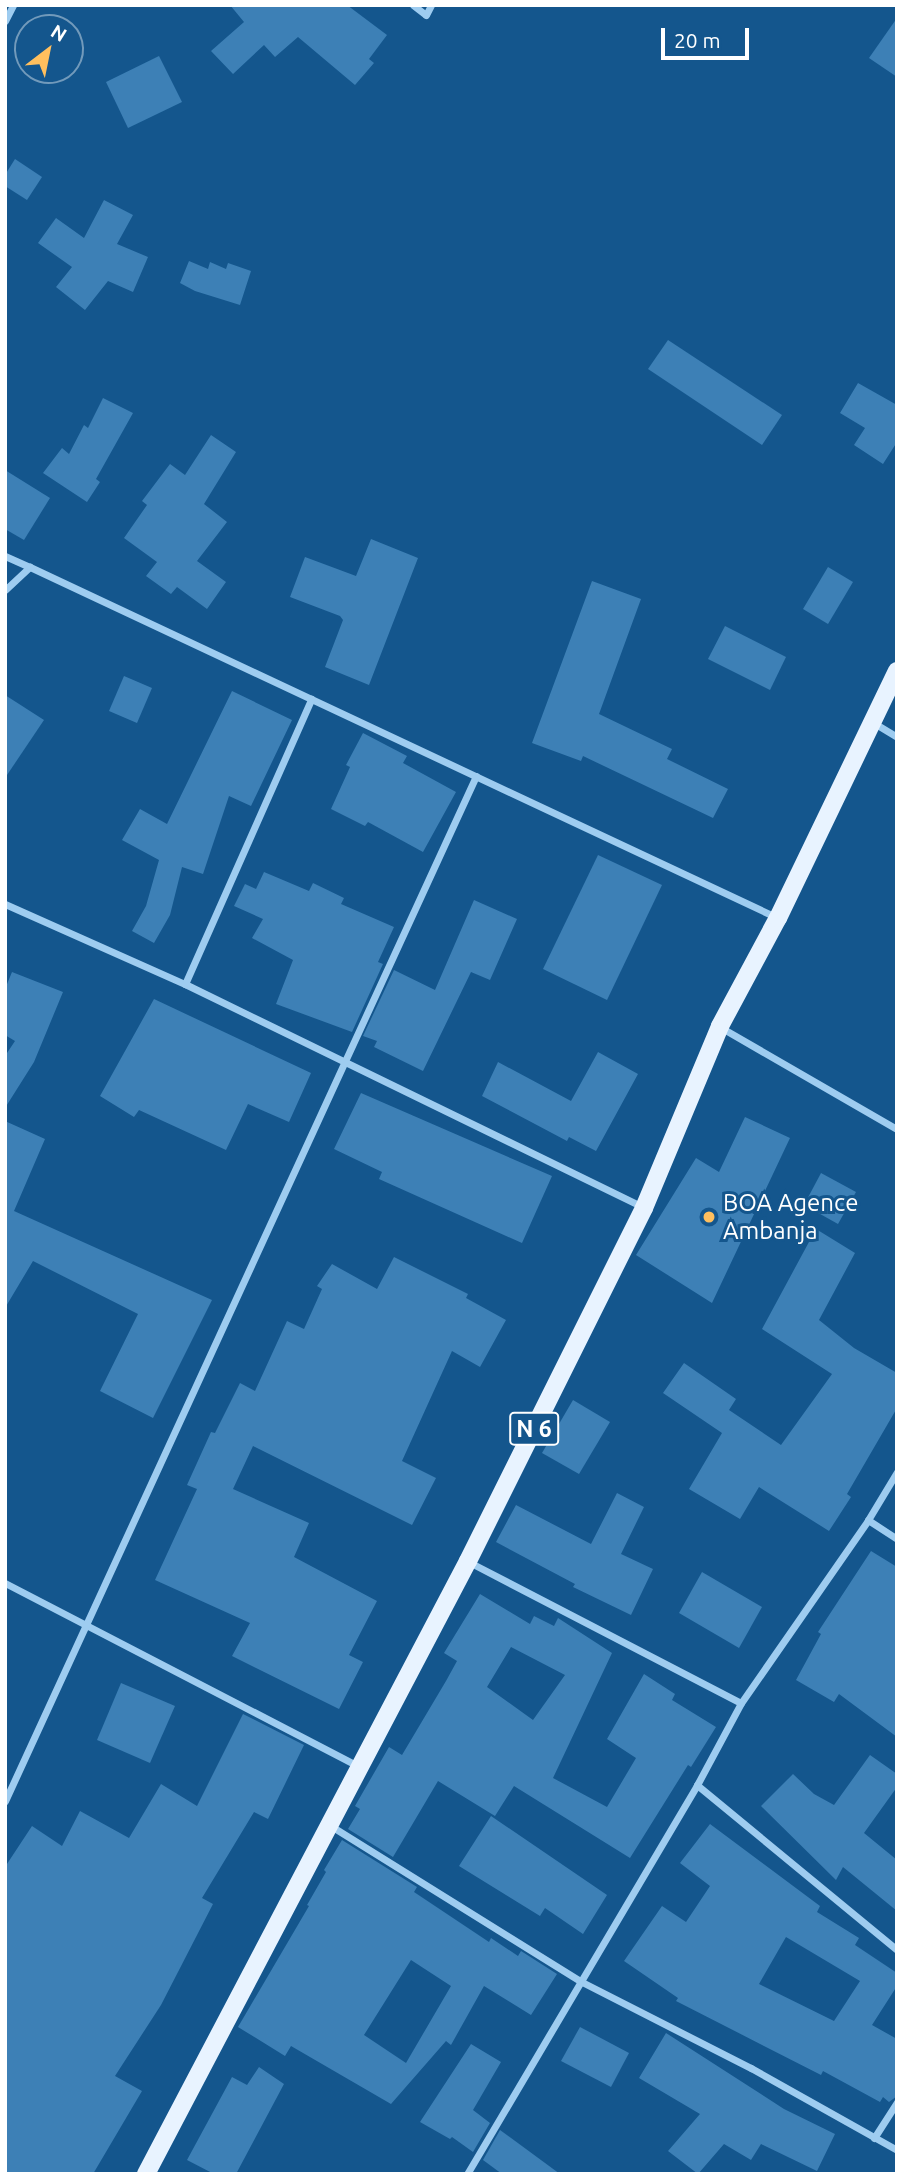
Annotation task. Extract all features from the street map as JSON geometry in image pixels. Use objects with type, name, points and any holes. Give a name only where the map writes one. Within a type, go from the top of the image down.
[{"type":"main road","name":"N 6","points":[[151,2172],[468,1562],[644,1208],[720,1026],[778,918],[897,671]]},
{"type":"street","points":[[5,21],[13,5]]},
{"type":"street","points":[[413,5],[426,15],[431,5]]},
{"type":"street","points":[[5,556],[778,918]]},
{"type":"street","points":[[5,590],[30,567]]},
{"type":"street","points":[[185,984],[311,699]]},
{"type":"street","points":[[872,722],[897,737]]},
{"type":"street","points":[[5,1801],[476,776]]},
{"type":"street","points":[[5,904],[185,984],[644,1208]]},
{"type":"street","points":[[720,1026],[897,1129]]},
{"type":"street","points":[[467,2174],[697,1784],[741,1703],[868,1520],[897,1472]]},
{"type":"street","points":[[868,1520],[897,1539]]},
{"type":"street","points":[[468,1562],[741,1703]]},
{"type":"street","points":[[5,1583],[361,1767]]},
{"type":"street","points":[[697,1784],[897,1950]]},
{"type":"street","points":[[331,1826],[580,1981],[751,2068],[897,2150]]},
{"type":"street","points":[[874,2138],[897,2102]]},
{"type":"building","points":[[230,5],[347,5],[387,35],[369,59],[374,63],[355,85],[298,37],[275,57],[264,45],[233,74],[211,51],[244,22]]},
{"type":"building","points":[[897,18],[897,77],[869,58]]},
{"type":"building","points":[[159,56],[182,102],[128,128],[106,82]]},
{"type":"building","points":[[15,159],[42,177],[27,200],[5,186],[5,175]]},
{"type":"building","points":[[104,200],[133,215],[117,244],[148,257],[133,292],[108,281],[85,310],[56,287],[72,267],[38,243],[56,218],[84,238]]},
{"type":"building","points":[[189,261],[208,269],[210,262],[226,269],[228,263],[251,271],[240,305],[195,291],[180,283]]},
{"type":"building","points":[[668,340],[782,415],[762,445],[648,369]]},
{"type":"building","points":[[858,383],[897,405],[897,442],[883,464],[854,445],[865,428],[840,413]]},
{"type":"building","points":[[103,398],[133,413],[96,479],[100,482],[87,502],[43,473],[62,448],[69,454],[84,425],[88,428]]},
{"type":"building","points":[[211,435],[236,452],[204,504],[227,522],[197,561],[226,582],[207,609],[177,587],[171,594],[146,576],[157,562],[124,538],[147,505],[142,501],[170,464],[185,475]]},
{"type":"building","points":[[5,470],[50,498],[24,540],[5,529]]},
{"type":"building","points":[[371,539],[418,558],[369,685],[325,667],[343,620],[340,616],[290,597],[305,557],[356,576]]},
{"type":"building","points":[[828,567],[853,582],[828,624],[803,609]]},
{"type":"building","points":[[592,581],[641,599],[599,714],[672,749],[667,759],[728,789],[713,818],[583,756],[581,761],[532,743]]},
{"type":"building","points":[[725,626],[786,657],[770,690],[708,659]]},
{"type":"building","points":[[124,676],[152,688],[137,723],[109,711]]},
{"type":"building","points":[[232,691],[292,720],[251,806],[229,796],[203,874],[182,867],[170,915],[154,943],[132,931],[146,906],[159,860],[122,840],[140,809],[167,824]]},
{"type":"building","points":[[5,695],[44,720],[5,778]]},
{"type":"building","points":[[363,733],[407,756],[403,763],[456,792],[423,852],[368,822],[365,826],[331,809],[350,767],[346,765]]},
{"type":"building","points":[[598,855],[662,885],[607,1000],[543,969]]},
{"type":"building","points":[[264,872],[309,891],[313,883],[344,898],[341,904],[394,927],[378,962],[383,964],[352,1032],[276,1004],[293,960],[252,938],[263,919],[234,906],[245,884],[256,889]]},
{"type":"building","points":[[474,900],[517,919],[490,980],[471,972],[423,1071],[374,1047],[377,1041],[363,1036],[394,970],[435,990]]},
{"type":"building","points":[[12,972],[63,992],[34,1062],[5,1108],[5,1056],[15,1041],[5,1035],[5,989]]},
{"type":"building","points":[[154,999],[311,1073],[289,1122],[248,1104],[226,1150],[139,1110],[134,1117],[100,1096]]},
{"type":"building","points":[[598,1052],[638,1074],[596,1151],[569,1137],[567,1141],[482,1096],[498,1062],[571,1101]]},
{"type":"building","points":[[361,1093],[552,1176],[522,1243],[379,1179],[382,1172],[334,1149]]},
{"type":"building","points":[[745,1117],[790,1138],[712,1303],[636,1255],[696,1158],[719,1172]]},
{"type":"building","points":[[5,1121],[45,1139],[14,1211],[212,1300],[153,1418],[100,1391],[138,1314],[33,1261],[5,1308]]},
{"type":"building","points":[[821,1173],[856,1192],[838,1224],[804,1205]]},
{"type":"building","points":[[816,1229],[855,1253],[819,1320],[854,1348],[897,1373],[897,1408],[847,1494],[851,1497],[829,1531],[759,1487],[740,1519],[689,1489],[722,1433],[663,1393],[684,1363],[736,1399],[729,1410],[781,1445],[832,1374],[762,1329]]},
{"type":"building","points":[[394,1257],[468,1294],[466,1298],[506,1320],[480,1367],[452,1351],[402,1461],[436,1478],[412,1525],[253,1446],[233,1489],[309,1523],[294,1557],[377,1601],[349,1655],[363,1662],[339,1709],[232,1656],[250,1623],[155,1580],[197,1489],[187,1485],[211,1432],[215,1433],[240,1383],[255,1391],[287,1321],[304,1329],[322,1289],[317,1286],[332,1264],[377,1289]]},
{"type":"building","points":[[573,1400],[610,1422],[579,1474],[542,1453]]},
{"type":"building","points":[[617,1493],[644,1507],[621,1554],[653,1569],[631,1615],[573,1587],[575,1584],[496,1542],[516,1505],[591,1544]]},
{"type":"building","points":[[871,1551],[897,1567],[897,1737],[839,1694],[834,1702],[796,1680],[821,1634],[818,1632]]},
{"type":"building","points":[[702,1572],[762,1607],[739,1648],[679,1613]]},
{"type":"building","points":[[480,1594],[530,1624],[534,1616],[554,1626],[558,1618],[612,1653],[553,1778],[607,1807],[636,1758],[607,1739],[644,1674],[675,1694],[672,1700],[716,1727],[691,1767],[688,1765],[630,1858],[514,1786],[495,1816],[438,1781],[393,1857],[348,1829],[360,1809],[355,1806],[389,1747],[402,1755],[457,1661],[444,1653]],"holes":[[[511,1647],[565,1675],[533,1720],[487,1687]]]},
{"type":"building","points":[[121,1683],[175,1706],[150,1763],[97,1740]]},
{"type":"building","points":[[243,1714],[304,1745],[268,1819],[254,1812],[202,1898],[213,1904],[161,2005],[115,2076],[142,2091],[93,2174],[5,2174],[5,1867],[32,1826],[62,1846],[80,1811],[129,1838],[161,1784],[197,1806]]},
{"type":"building","points":[[870,1755],[897,1774],[897,1787],[864,1833],[897,1860],[897,1911],[843,1867],[836,1880],[761,1806],[793,1774],[814,1794],[834,1805]]},
{"type":"building","points":[[491,1816],[607,1895],[583,1934],[545,1908],[540,1916],[459,1866]]},
{"type":"building","points":[[710,1824],[820,1906],[817,1912],[859,1938],[855,1945],[897,1973],[897,1986],[872,2025],[897,2039],[897,2096],[889,2102],[883,2097],[880,2102],[823,2071],[821,2075],[676,2001],[678,1998],[624,1961],[662,1906],[686,1922],[710,1886],[680,1863]],"holes":[[[786,1937],[860,1981],[834,2021],[759,1984]]]},
{"type":"building","points":[[342,1840],[417,1887],[414,1892],[489,1942],[491,1938],[518,1956],[521,1951],[557,1974],[531,2015],[484,1986],[451,2045],[446,2041],[391,2104],[291,2046],[285,2056],[238,2027],[309,1906],[307,1905],[326,1872],[324,1870]],"holes":[[[411,1960],[451,1986],[406,2063],[364,2035]]]},
{"type":"building","points":[[580,2027],[629,2053],[611,2087],[561,2061]]},
{"type":"building","points":[[666,2033],[784,2109],[835,2134],[817,2171],[761,2144],[751,2160],[724,2144],[698,2174],[668,2151],[700,2114],[639,2078]]},
{"type":"building","points":[[471,2044],[501,2062],[473,2110],[490,2123],[473,2152],[452,2137],[450,2139],[420,2122]]},
{"type":"building","points":[[259,2067],[284,2084],[236,2174],[214,2174],[187,2160],[232,2077],[247,2085]]},
{"type":"building","points":[[500,2130],[560,2174],[502,2174],[483,2160]]},
{"type":"place","name":"BOA Agence Ambanja","points":[[709,1217]]}]
